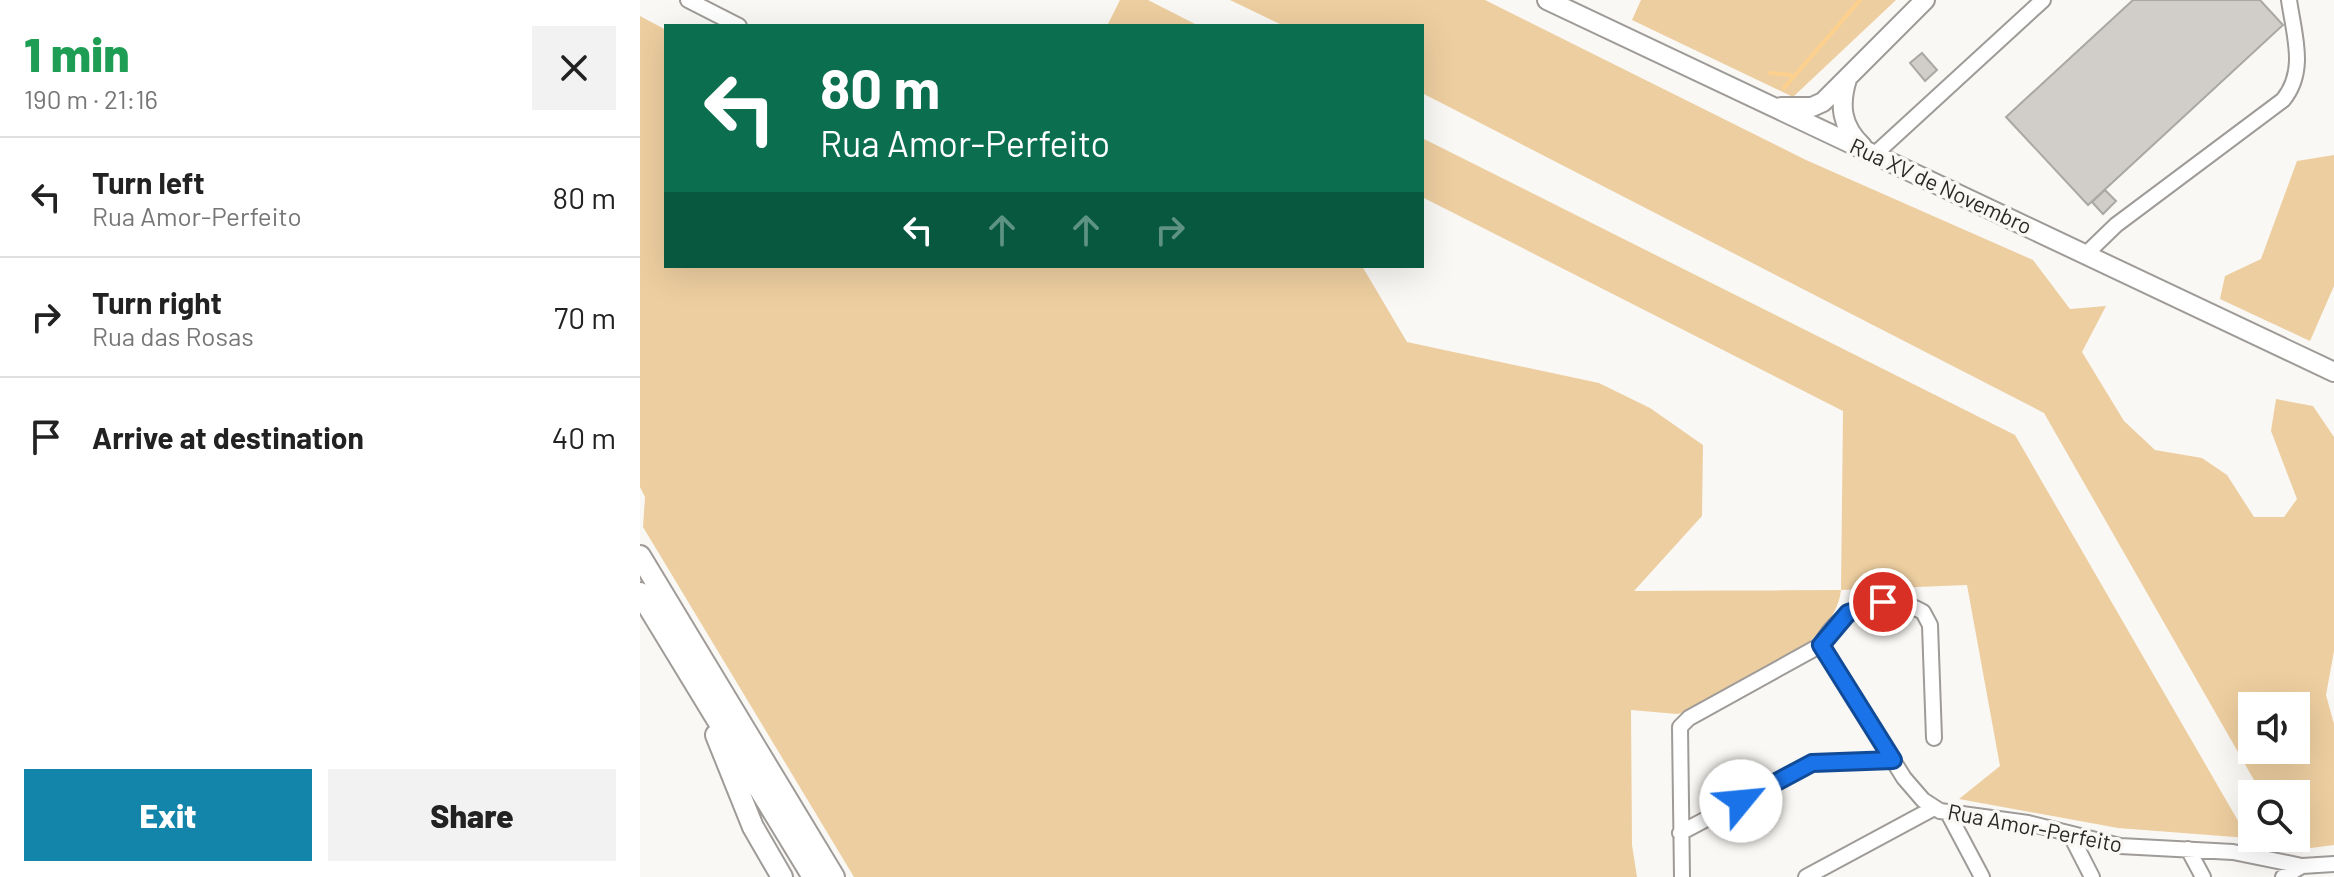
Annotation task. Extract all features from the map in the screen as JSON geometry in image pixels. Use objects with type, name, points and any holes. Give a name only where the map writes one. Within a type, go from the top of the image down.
[{"type":"highway","points":[[640,556],[834,877]]},
{"type":"highway","points":[[640,593],[813,877]]},
{"type":"highway","points":[[699,690],[747,815],[782,877]]},
{"type":"main road","name":"Rua XV de Novembro","points":[[1547,0],[2334,372]]},
{"type":"main road","points":[[1774,107],[1812,107],[1823,102],[1925,0]]},
{"type":"main road","points":[[1847,79],[1842,96],[1845,121],[1859,143],[1874,155]]},
{"type":"street","points":[[688,0],[735,24]]},
{"type":"street","points":[[1874,155],[2043,0]]},
{"type":"street","points":[[2085,255],[2116,225],[2283,100],[2292,88],[2299,61],[2289,0]]},
{"type":"street","points":[[1682,877],[1680,727],[1689,718],[1821,645],[1837,622],[1866,605],[1895,603],[1923,612],[1930,625],[1934,738]]},
{"type":"street","name":"Rua Amor-Perfeito","points":[[1821,645],[1914,791],[1941,810],[2011,820],[2120,846],[2233,852],[2302,866],[2334,864]]},
{"type":"street","points":[[1680,833],[1812,763],[1893,760]]},
{"type":"street","points":[[1806,877],[1941,810],[1982,877]]},
{"type":"street","points":[[2070,834],[2092,877]]},
{"type":"street","points":[[2188,849],[2203,877]]},
{"type":"street","points":[[2283,877],[2302,866]]},
{"type":"shaded area","points":[[1120,0],[1148,0],[1195,24],[1108,24]]},
{"type":"shaded area","points":[[1230,0],[1485,0],[1806,160],[2033,260],[2070,309],[2106,306],[2082,352],[2124,421],[2155,450],[2202,458],[2227,475],[2254,517],[2284,517],[2297,499],[2271,431],[2276,399],[2313,406],[2334,437],[2334,651],[2326,695],[2334,724],[2334,845],[2310,848],[2310,780],[2254,780],[2245,764],[2310,764],[2310,692],[2238,692],[2238,752],[2044,413],[1424,94],[1424,24],[1280,24]]},
{"type":"shaded area","points":[[1641,0],[1896,0],[1793,97],[1632,20]]},
{"type":"shaded area","points":[[640,16],[664,29],[664,268],[1363,268],[1407,342],[1599,383],[1650,408],[1703,445],[1702,516],[1634,591],[1841,590],[1835,611],[1822,630],[1803,647],[1757,677],[1691,711],[1677,714],[1631,710],[1632,845],[1637,877],[854,877],[643,527],[645,497],[640,487]]},
{"type":"shaded area","points":[[1424,139],[2015,435],[2238,821],[2238,837],[2118,828],[1959,799],[2000,766],[1967,585],[1841,590],[1843,411],[1424,198]]},
{"type":"shaded area","points":[[2334,155],[2334,286],[2310,341],[2220,299],[2225,276],[2261,259],[2297,161]]},
{"type":"building","points":[[2133,0],[2260,0],[2283,25],[2088,205],[2006,117]]},
{"type":"building","points":[[1922,53],[1937,70],[1925,81],[1910,63]]},
{"type":"building","points":[[2105,190],[2116,201],[2103,214],[2092,202]]},
{"type":"waterway","points":[[1784,88],[1860,0]]},
{"type":"waterway","points":[[1770,73],[1791,75]]},
{"type":"route","points":[[1741,801],[1812,763],[1893,760],[1821,645],[1837,622],[1848,613],[1883,602]]}]
